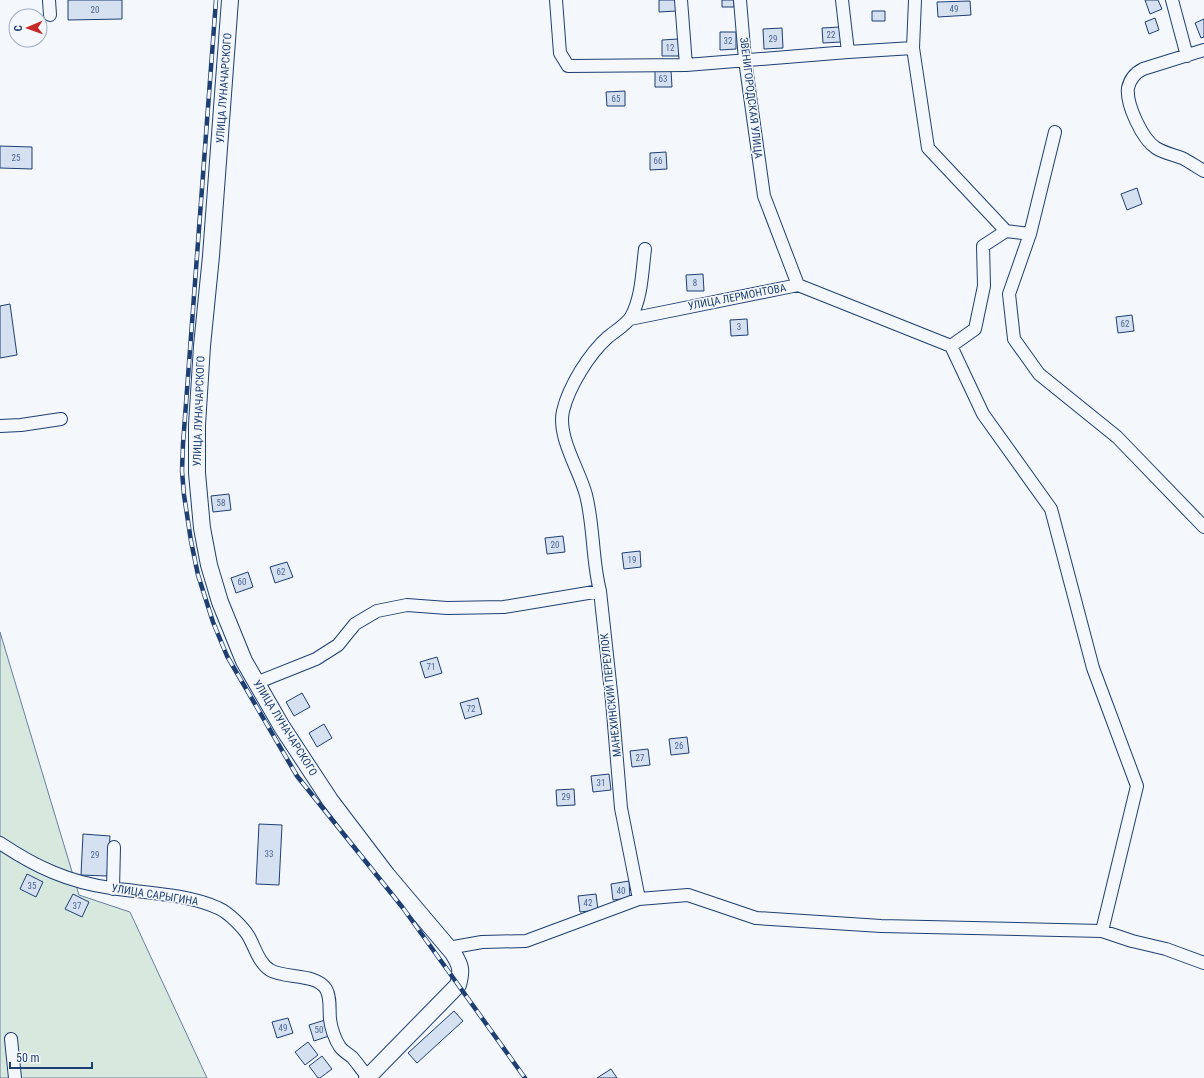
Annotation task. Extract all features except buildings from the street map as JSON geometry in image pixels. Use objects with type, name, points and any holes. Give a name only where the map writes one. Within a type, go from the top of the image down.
[{"type":"main road","name":"УЛИЦА ЛУНАЧАРСКОГО","points":[[230,0],[197,425],[197,473],[202,528],[209,564],[223,610],[244,661],[282,727],[330,800],[387,875],[460,963],[461,974],[458,985],[368,1078]]},
{"type":"street","points":[[50,0],[50,15]]},
{"type":"street","points":[[556,0],[560,53],[568,66],[686,65],[913,48]]},
{"type":"street","points":[[681,0],[686,65]]},
{"type":"street","name":"ЗВЕНИГОРОДСКАЯ УЛИЦА","points":[[740,0],[745,60],[764,196]]},
{"type":"street","points":[[842,0],[848,52]]},
{"type":"street","points":[[916,0],[913,48],[928,148],[1006,231],[1030,234]]},
{"type":"street","points":[[1172,0],[1188,56]]},
{"type":"street","points":[[1204,50],[1143,69],[1135,73],[1128,88],[1129,100],[1139,128],[1147,139],[1157,148],[1182,158],[1204,171]]},
{"type":"street","points":[[1055,132],[1030,234],[1009,294],[1014,339],[1039,374],[1117,437],[1204,527]]},
{"type":"street","name":"УЛИЦА ЛЕРМОНТОВА","points":[[630,319],[798,285],[764,196]]},
{"type":"street","points":[[952,346],[975,329],[984,286],[983,246],[1006,231]]},
{"type":"street","points":[[630,319],[638,300],[645,250]]},
{"type":"street","points":[[798,285],[952,346],[983,414],[1051,509],[1093,668],[1137,786],[1102,931]]},
{"type":"street","name":"МАНЕХИНСКИЙ ПЕРЕУЛОК","points":[[630,319],[607,337],[590,357],[572,388],[563,412],[564,433],[586,495],[593,538],[596,577],[600,591],[612,701],[621,808],[639,899]]},
{"type":"street","points":[[0,426],[20,425],[61,419]]},
{"type":"street","points":[[256,683],[316,659],[338,645],[356,624],[377,611],[407,606],[447,608],[504,607],[600,591]]},
{"type":"street","name":"УЛИЦА САРЫГИНА","points":[[0,843],[23,859],[61,876],[83,883],[113,889],[193,899],[219,908],[242,927],[249,936],[255,951],[269,970],[281,974],[313,980],[320,983],[327,990],[330,1020],[340,1048],[351,1057],[368,1078]]},
{"type":"street","points":[[113,889],[114,847]]},
{"type":"street","points":[[448,948],[482,942],[526,941],[639,899],[688,894],[756,918],[881,926],[1102,931],[1132,941],[1166,949],[1204,963]]},
{"type":"street","points":[[11,1039],[15,1078]]},
{"type":"shaded area","points":[[0,632],[79,895],[130,912],[207,1078],[0,1078]]},
{"type":"railway","points":[[216,0],[182,471],[191,541],[198,575],[213,622],[227,656],[297,776],[403,908],[525,1078]]}]
